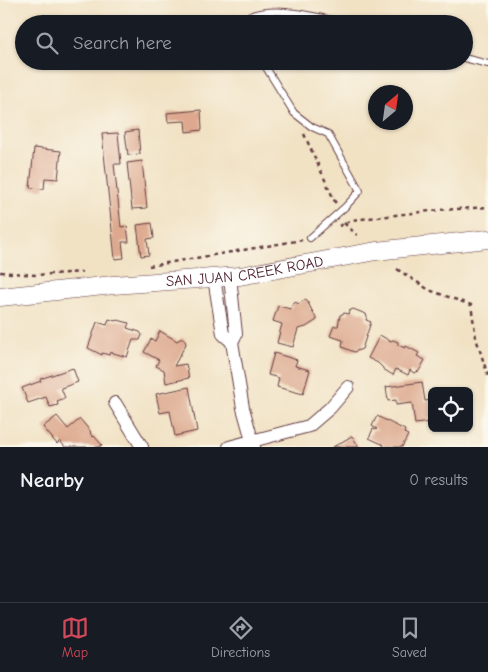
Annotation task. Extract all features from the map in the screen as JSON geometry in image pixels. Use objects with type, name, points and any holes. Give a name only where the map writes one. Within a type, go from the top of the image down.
[{"type":"street","name":"SAN JUAN CREEK ROAD","points":[[0,297],[113,285],[222,277],[376,251],[488,239]]},
{"type":"street","points":[[222,277],[223,334],[232,342],[243,408],[252,444]]},
{"type":"street","points":[[229,447],[252,444],[308,426],[330,408],[348,387]]},
{"type":"street","points":[[116,403],[142,447]]},
{"type":"lane","points":[[251,15],[256,11],[295,10],[314,15]]},
{"type":"lane","points":[[473,60],[488,64]]},
{"type":"lane","points":[[268,70],[294,113],[312,127],[328,134],[360,191],[339,213],[310,238]]},
{"type":"path","points":[[294,113],[329,185],[344,223],[357,235]]},
{"type":"path","points":[[338,228],[352,220],[439,210],[488,207]]},
{"type":"path","points":[[143,267],[310,238]]},
{"type":"path","points":[[397,269],[429,290],[471,305],[476,338],[488,376]]},
{"type":"path","points":[[0,272],[36,275],[83,272]]},
{"type":"building","points":[[201,110],[202,130],[186,132],[185,121],[168,122],[167,113]]},
{"type":"building","points":[[138,130],[140,154],[128,155],[125,132]]},
{"type":"building","points":[[118,133],[121,164],[114,164],[121,227],[127,226],[129,242],[122,242],[124,258],[115,259],[102,134]]},
{"type":"building","points":[[34,148],[61,151],[58,179],[45,178],[44,189],[30,188]]},
{"type":"building","points":[[142,161],[147,208],[132,209],[127,163]]},
{"type":"building","points":[[152,223],[154,238],[147,239],[149,255],[141,256],[137,225]]},
{"type":"building","points":[[306,299],[317,320],[306,327],[298,329],[293,347],[277,343],[282,324],[273,321],[278,306],[291,309],[292,305],[296,302],[298,304]]},
{"type":"building","points":[[353,309],[366,314],[366,320],[371,322],[362,349],[354,352],[342,347],[343,340],[330,336],[334,326],[338,326],[340,315],[348,314]]},
{"type":"building","points":[[109,319],[129,323],[127,328],[140,332],[142,335],[140,340],[133,340],[127,357],[110,352],[109,355],[102,353],[102,355],[88,348],[97,322],[107,325]]},
{"type":"building","points":[[160,331],[177,341],[182,338],[185,340],[186,344],[174,366],[186,364],[189,378],[166,383],[164,370],[156,366],[159,360],[144,352],[151,339],[155,341]]},
{"type":"building","points":[[380,335],[390,341],[398,342],[398,345],[405,348],[406,346],[419,353],[417,356],[425,360],[419,371],[414,373],[410,370],[408,375],[396,369],[393,375],[368,358]]},
{"type":"building","points":[[274,353],[297,360],[295,366],[310,370],[303,394],[277,387],[279,378],[268,375]]},
{"type":"building","points":[[73,368],[78,382],[61,388],[65,398],[57,401],[58,405],[50,407],[46,397],[28,403],[22,388],[41,381],[40,379]]},
{"type":"building","points":[[422,382],[425,401],[428,400],[428,422],[415,424],[412,403],[396,405],[396,400],[388,401],[386,387]]},
{"type":"building","points":[[189,387],[197,431],[175,436],[170,411],[160,413],[156,394]]},
{"type":"building","points":[[57,416],[68,429],[80,419],[93,437],[102,445],[99,447],[65,447],[60,441],[57,444],[43,427]]},
{"type":"building","points":[[377,416],[405,430],[404,433],[408,435],[402,447],[383,447],[384,445],[369,438],[373,429],[377,429],[372,426]]},
{"type":"building","points":[[352,436],[359,447],[333,447]]}]
